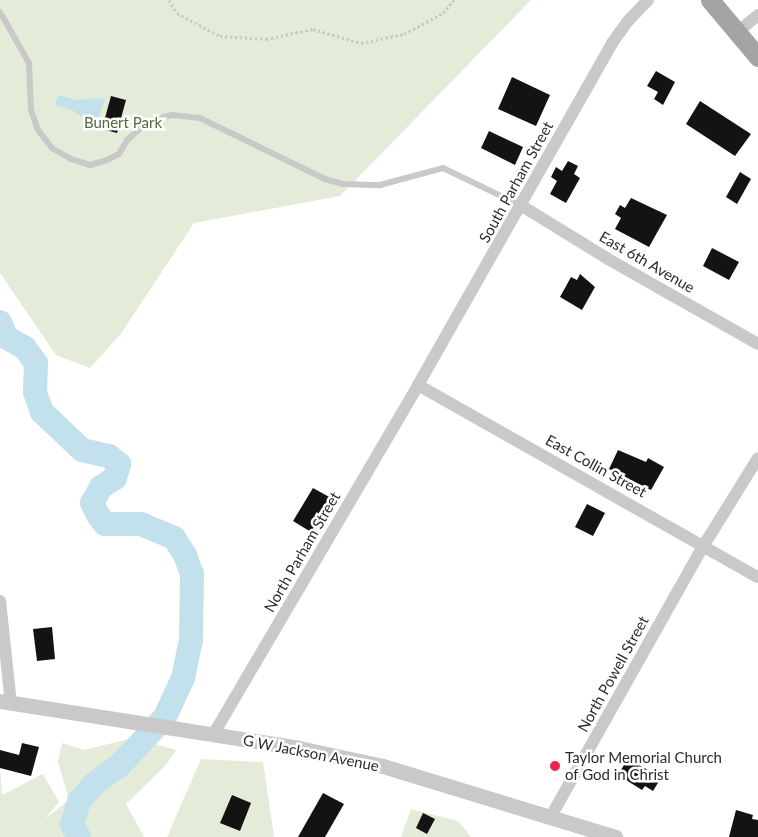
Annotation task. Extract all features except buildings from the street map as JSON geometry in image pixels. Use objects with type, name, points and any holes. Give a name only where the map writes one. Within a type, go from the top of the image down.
[{"type":"main road","points":[[710,0],[758,57]]},
{"type":"street","name":"South Parham Street","points":[[418,385],[522,206],[612,43],[626,22],[648,0]]},
{"type":"street","points":[[736,33],[758,15]]},
{"type":"street","name":"East 6th Avenue","points":[[522,206],[608,259],[758,344]]},
{"type":"street","name":"East Collin Street","points":[[418,385],[758,577]]},
{"type":"street","name":"North Parham Street","points":[[210,734],[418,385]]},
{"type":"street","name":"North Powell Street","points":[[550,818],[704,545],[758,458]]},
{"type":"street","points":[[0,602],[6,703]]},
{"type":"street","name":"G W Jackson Avenue","points":[[6,703],[210,734],[383,766],[615,837]]},
{"type":"lane","points":[[0,12],[29,63],[32,110],[38,130],[52,148],[72,159],[90,165],[107,160],[118,154],[127,140],[144,125],[160,116],[172,115],[200,118],[325,178],[343,184],[380,185],[443,168],[522,206]]},
{"type":"path","points":[[169,0],[177,13],[220,36],[266,39],[313,29],[361,44],[404,34],[443,13],[454,0]]},
{"type":"green space","name":"Bunert Park","points":[[0,0],[531,0],[340,196],[194,223],[120,335],[90,368],[56,355],[0,273]]},
{"type":"green space","points":[[133,738],[176,750],[165,766],[126,804],[144,837],[0,837],[0,766],[2,795],[43,774],[59,802],[45,819],[69,800],[58,762],[62,743],[84,750]]},
{"type":"green space","points":[[201,759],[263,762],[274,837],[167,837]]},
{"type":"green space","points":[[411,809],[458,821],[471,837],[401,837]]},
{"type":"water","points":[[58,95],[76,100],[105,98],[96,127],[72,110],[55,105]]},
{"type":"waterway","points":[[0,322],[6,337],[25,348],[36,363],[35,392],[42,412],[82,450],[109,456],[119,464],[115,478],[101,487],[92,503],[98,515],[105,524],[141,524],[174,538],[185,555],[192,574],[191,640],[183,678],[165,717],[120,765],[94,784],[79,801],[72,824],[79,837]]},
{"type":"place","name":"Taylor Memorial Church of God in Christ","points":[[555,766]]}]
